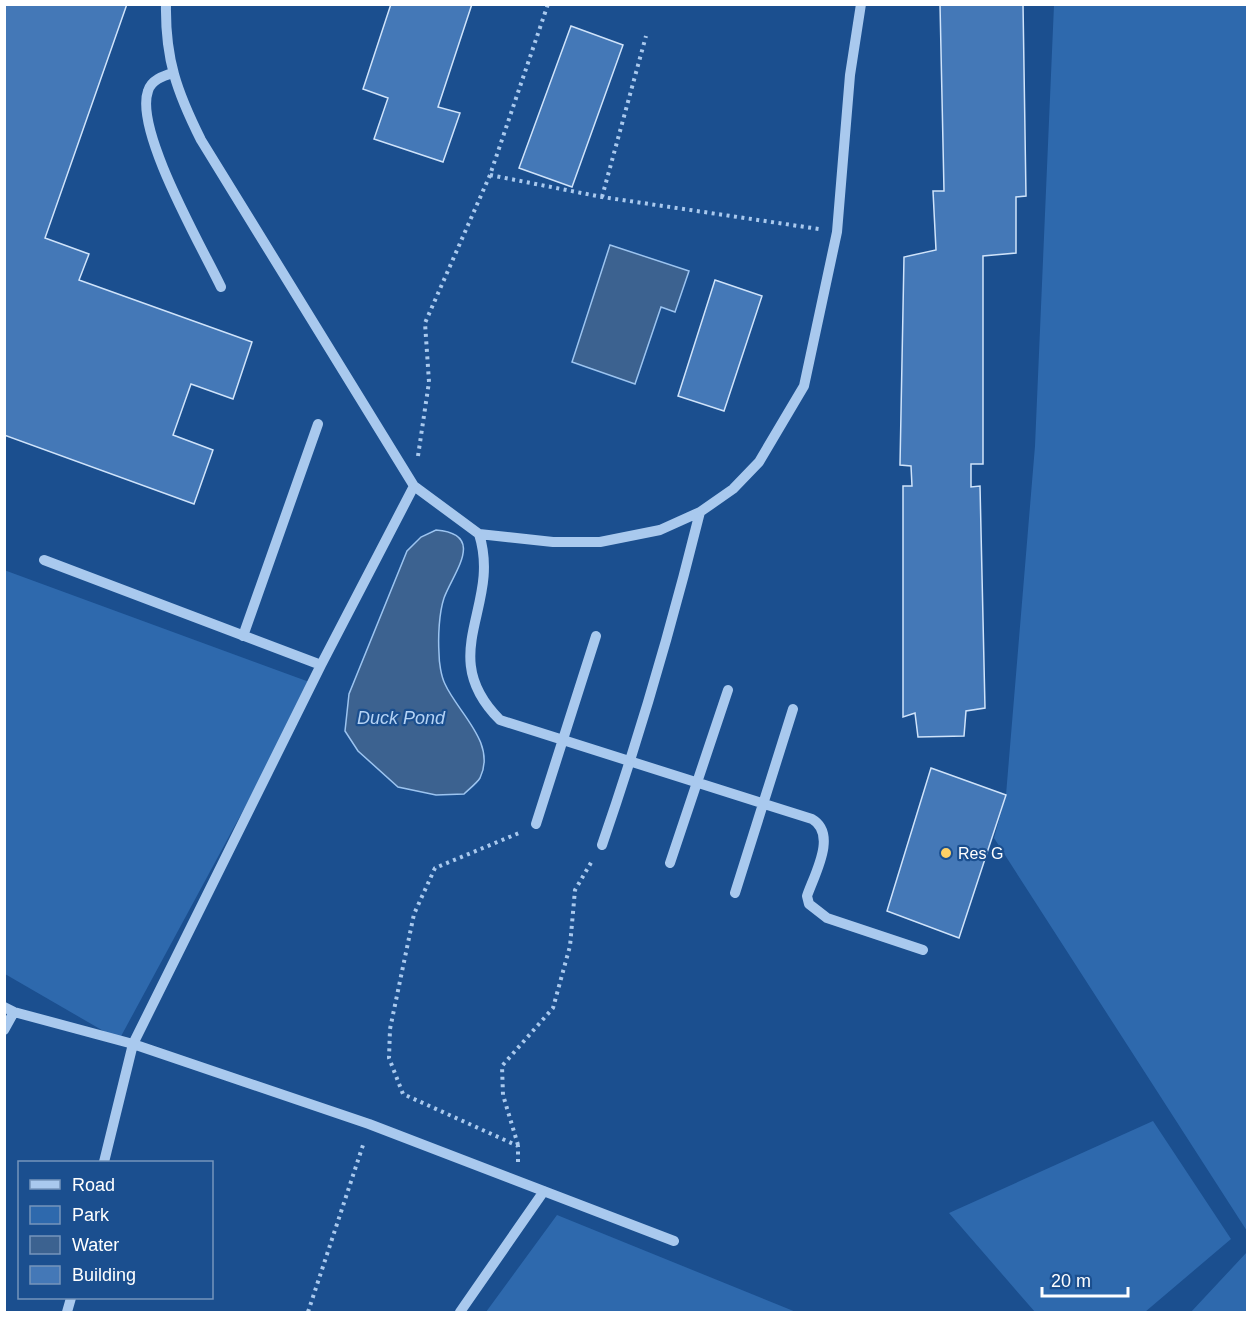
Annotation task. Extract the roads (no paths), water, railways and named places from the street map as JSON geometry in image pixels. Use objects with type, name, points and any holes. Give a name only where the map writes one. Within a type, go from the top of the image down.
[{"type":"lane","points":[[166,4],[165,39],[173,73],[183,103],[207,150],[414,486],[479,534],[553,542],[600,542],[660,530],[700,512],[733,489],[759,462],[804,386],[837,232],[850,75],[861,4]]},
{"type":"lane","points":[[173,73],[159,78],[148,89],[145,104],[148,126],[156,151],[220,287]]},
{"type":"lane","points":[[243,636],[318,424]]},
{"type":"lane","points":[[104,1161],[133,1044],[321,665],[414,486]]},
{"type":"lane","points":[[602,844],[631,763],[671,627],[700,512]]},
{"type":"lane","points":[[479,534],[485,553],[485,573],[470,638],[471,673],[482,702],[500,720],[812,819],[822,828],[824,845],[807,896],[809,904],[816,912],[923,950]]},
{"type":"lane","points":[[44,560],[321,665]]},
{"type":"lane","points":[[536,824],[596,636]]},
{"type":"lane","points":[[670,863],[728,690]]},
{"type":"lane","points":[[735,893],[761,803],[793,709]]},
{"type":"lane","points":[[4,1030],[9,1009],[133,1044],[369,1124],[674,1241]]},
{"type":"lane","points":[[460,1312],[544,1191]]},
{"type":"water","points":[[610,245],[689,271],[675,312],[661,307],[635,384],[572,362]]},
{"type":"water","name":"Duck Pond","points":[[436,530],[451,533],[460,539],[463,547],[459,567],[442,604],[439,640],[440,665],[444,681],[474,729],[484,753],[484,765],[480,778],[464,794],[436,795],[398,787],[358,751],[345,731],[349,694],[407,551],[421,537]]},
{"type":"place","name":"Res G","points":[[946,853]]}]
